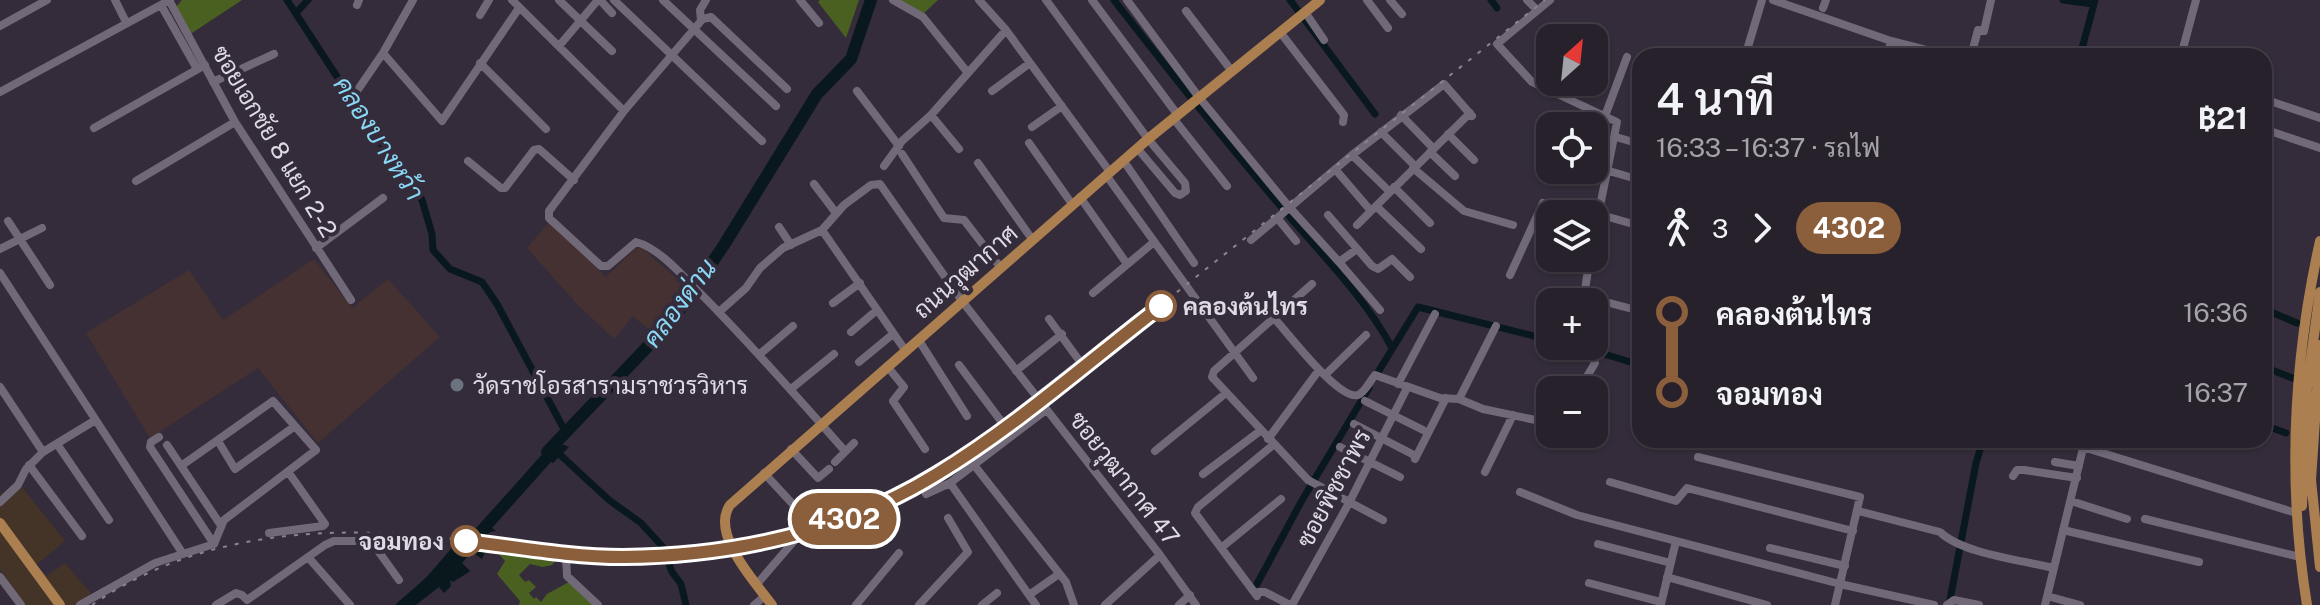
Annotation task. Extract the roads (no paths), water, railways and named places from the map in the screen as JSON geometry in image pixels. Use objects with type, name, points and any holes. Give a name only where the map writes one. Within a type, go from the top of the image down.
[{"type":"main road","name":"ถนนวุฒากาศ","points":[[769,600],[732,548],[724,521],[730,505],[1137,148],[1320,0]]},
{"type":"main road","points":[[2307,605],[2293,461],[2303,326],[2320,241]]},
{"type":"main road","points":[[2303,584],[2303,457],[2307,387],[2320,292]]},
{"type":"main road","points":[[2320,345],[2311,469],[2320,567]]},
{"type":"main road","points":[[0,523],[60,605]]},
{"type":"street","points":[[0,26],[47,0]]},
{"type":"street","points":[[115,0],[126,22]]},
{"type":"street","points":[[357,91],[413,0]]},
{"type":"street","points":[[480,15],[489,0]]},
{"type":"street","points":[[512,0],[624,111]]},
{"type":"street","points":[[559,0],[612,51]]},
{"type":"street","points":[[559,46],[599,0],[612,13]]},
{"type":"street","points":[[614,0],[762,141]]},
{"type":"street","points":[[663,0],[776,106]]},
{"type":"street","points":[[703,19],[700,10],[706,0]]},
{"type":"street","points":[[800,0],[819,23]]},
{"type":"street","points":[[893,0],[923,17],[968,73]]},
{"type":"street","points":[[979,0],[1006,30],[1062,106],[1154,242],[1253,378]]},
{"type":"street","points":[[1046,0],[1148,139],[1185,183],[1186,191],[1180,195],[1175,193],[1137,148]]},
{"type":"street","points":[[1092,0],[1227,186]]},
{"type":"street","points":[[1127,0],[1196,98],[1284,213],[1339,262],[1380,310]]},
{"type":"street","points":[[1367,0],[1388,28]]},
{"type":"street","points":[[1390,0],[1402,14]]},
{"type":"street","points":[[1527,0],[1535,8]]},
{"type":"street","points":[[1550,0],[1497,44],[1532,82],[1596,112]]},
{"type":"street","points":[[1748,48],[1762,0]]},
{"type":"street","points":[[1973,48],[1978,30],[1984,31],[1991,0]]},
{"type":"street","points":[[2183,48],[2196,0]]},
{"type":"street","points":[[1777,1],[1919,48]]},
{"type":"street","points":[[0,92],[167,2]]},
{"type":"street","name":"ซอยเอกชัย 8 แยก 2-2","points":[[167,2],[201,67],[351,300]]},
{"type":"street","points":[[383,53],[438,119],[445,119],[519,8]]},
{"type":"street","points":[[1186,11],[1231,70]]},
{"type":"street","points":[[1303,14],[1324,40]]},
{"type":"street","points":[[787,89],[711,17],[703,19],[624,111],[549,211],[549,218],[601,266],[608,266],[632,244],[641,242],[682,275],[760,354],[845,451]]},
{"type":"street","points":[[884,166],[1006,30]]},
{"type":"street","points":[[1280,32],[1344,115],[1343,122]]},
{"type":"street","points":[[1889,48],[1891,41]]},
{"type":"street","points":[[213,82],[274,54]]},
{"type":"street","points":[[1606,112],[1627,57]]},
{"type":"street","points":[[480,63],[546,129]]},
{"type":"street","points":[[992,91],[1030,63]]},
{"type":"street","points":[[94,128],[201,67]]},
{"type":"street","points":[[1251,240],[1401,115],[1444,84],[1471,115],[1357,225]]},
{"type":"street","points":[[857,91],[944,218],[964,220],[1001,268]]},
{"type":"street","points":[[2272,102],[2320,118]]},
{"type":"street","points":[[1032,127],[1062,106]]},
{"type":"street","points":[[931,115],[959,149]]},
{"type":"street","points":[[1401,115],[1455,176]]},
{"type":"street","points":[[1602,200],[1616,137],[1617,122],[1608,118]]},
{"type":"street","points":[[136,181],[235,122]]},
{"type":"street","points":[[1381,132],[1414,167],[1464,211],[1513,225]]},
{"type":"street","points":[[2272,132],[2320,148]]},
{"type":"street","points":[[1448,134],[1474,160]]},
{"type":"street","points":[[1616,137],[1632,142]]},
{"type":"street","points":[[1029,143],[1127,264]]},
{"type":"street","points":[[468,161],[505,188],[534,150],[539,149],[574,180]]},
{"type":"street","points":[[1352,155],[1430,223]]},
{"type":"street","points":[[1123,160],[1194,263]]},
{"type":"street","points":[[978,163],[1032,239]]},
{"type":"street","points":[[1335,169],[1421,249]]},
{"type":"street","points":[[1609,171],[1632,178]]},
{"type":"street","points":[[719,312],[746,288],[760,268],[791,245],[822,230],[836,213],[814,184]]},
{"type":"street","name":"ซอยวุฒากาศ 47","points":[[836,213],[871,185],[880,184],[962,301],[1196,605]]},
{"type":"street","points":[[316,248],[383,198]]},
{"type":"street","points":[[1284,213],[1296,241]]},
{"type":"street","points":[[1328,215],[1375,268],[1392,259],[1410,277]]},
{"type":"street","points":[[1608,217],[1632,224]]},
{"type":"street","points":[[1510,275],[1536,218]]},
{"type":"street","points":[[8,221],[50,285]]},
{"type":"street","points":[[779,227],[791,245]]},
{"type":"street","points":[[1532,227],[1536,228]]},
{"type":"street","points":[[0,249],[42,228]]},
{"type":"street","points":[[822,230],[905,350]]},
{"type":"street","points":[[1093,293],[1154,242]]},
{"type":"street","points":[[1339,262],[1357,249]]},
{"type":"street","points":[[0,273],[183,554]]},
{"type":"street","points":[[833,303],[860,283]]},
{"type":"street","points":[[1312,284],[1214,371],[1212,377],[1308,480],[1383,520]]},
{"type":"street","points":[[1608,304],[1632,309]]},
{"type":"street","points":[[851,332],[877,310]]},
{"type":"street","name":"ซอยพิชชาพร","points":[[1291,605],[1349,503],[1393,416],[1402,386],[1435,314]]},
{"type":"street","points":[[1274,318],[1322,372],[1343,390],[1355,395],[1363,392],[1377,376],[1402,386],[1459,399],[1483,409],[1536,420]]},
{"type":"street","points":[[1049,319],[1081,363]]},
{"type":"street","points":[[967,452],[1135,320]]},
{"type":"street","points":[[760,354],[793,326]]},
{"type":"street","points":[[1459,399],[1496,326]]},
{"type":"street","points":[[859,362],[893,334]]},
{"type":"street","points":[[1016,371],[1062,334]]},
{"type":"street","points":[[1255,600],[1195,513],[1270,442],[1322,372],[1366,335]]},
{"type":"street","points":[[918,339],[967,416]]},
{"type":"street","points":[[791,389],[834,354]]},
{"type":"street","points":[[959,365],[1004,425]]},
{"type":"street","points":[[887,366],[904,387],[893,401],[925,449]]},
{"type":"street","points":[[0,387],[43,452]]},
{"type":"street","points":[[1155,451],[1226,393]]},
{"type":"street","points":[[1354,424],[1414,457],[1446,398]]},
{"type":"street","points":[[181,466],[273,401],[316,450],[220,524],[214,544]]},
{"type":"street","points":[[1365,401],[1423,430]]},
{"type":"street","points":[[926,494],[950,483],[1046,410]]},
{"type":"street","points":[[1485,472],[1513,415]]},
{"type":"street","points":[[0,502],[18,485],[29,465],[43,452],[94,421]]},
{"type":"street","points":[[218,441],[235,469],[295,426]]},
{"type":"street","points":[[1203,474],[1260,431]]},
{"type":"street","points":[[159,437],[151,442],[150,447],[214,544]]},
{"type":"street","points":[[791,449],[818,478],[854,443]]},
{"type":"street","points":[[57,444],[109,520]]},
{"type":"street","points":[[167,445],[220,524]]},
{"type":"street","points":[[1340,447],[1400,477]]},
{"type":"street","points":[[2080,605],[2046,601],[2083,448]]},
{"type":"street","points":[[2096,448],[2296,513]]},
{"type":"street","points":[[1698,457],[1860,497],[1835,605]]},
{"type":"street","points":[[2055,462],[2079,466]]},
{"type":"street","points":[[29,465],[82,536]]},
{"type":"street","points":[[974,465],[1066,582],[1074,605]]},
{"type":"street","points":[[2013,476],[2017,470],[2024,470],[2077,478]]},
{"type":"street","points":[[269,533],[325,524],[289,473]]},
{"type":"street","points":[[764,473],[801,513]]},
{"type":"street","points":[[1610,482],[1676,501],[1687,488],[1853,531]]},
{"type":"street","points":[[950,483],[1036,605]]},
{"type":"street","points":[[1520,492],[1577,515],[1840,584],[1934,605]]},
{"type":"street","points":[[1221,548],[1281,499]]},
{"type":"street","points":[[2071,501],[2127,519]]},
{"type":"street","points":[[1858,511],[1940,532],[1963,545],[2053,568]]},
{"type":"street","points":[[919,605],[968,552],[948,518]]},
{"type":"street","points":[[2145,519],[2300,557]]},
{"type":"street","points":[[2063,530],[2199,562]]},
{"type":"street","points":[[216,605],[236,593],[248,602],[334,541],[371,541],[399,580]]},
{"type":"street","points":[[757,584],[794,541]]},
{"type":"street","points":[[1589,583],[1661,604],[1676,541]]},
{"type":"street","points":[[80,605],[155,563],[214,544]]},
{"type":"street","points":[[1598,544],[1671,563]]},
{"type":"street","points":[[1770,548],[1845,566]]},
{"type":"street","points":[[856,605],[899,553]]},
{"type":"street","points":[[1105,605],[1160,555]]},
{"type":"street","points":[[566,556],[567,576],[598,605]]},
{"type":"street","points":[[308,557],[350,605]]},
{"type":"street","points":[[1029,595],[1059,574]]},
{"type":"street","points":[[0,577],[21,605]]},
{"type":"street","points":[[1667,577],[1767,605]]},
{"type":"street","points":[[1255,600],[1259,592],[1265,592],[1291,605]]},
{"type":"street","points":[[982,605],[997,593]]},
{"type":"street","points":[[1179,605],[1190,595]]},
{"type":"street","points":[[754,605],[769,600]]},
{"type":"street","points":[[1951,602],[1979,605]]},
{"type":"waterway","name":"คลองบางหว้า","points":[[287,0],[379,141],[399,164],[422,200],[432,234],[433,250],[450,269],[482,282],[565,431]]},
{"type":"waterway","points":[[296,13],[308,0]]},
{"type":"waterway","name":"คลองด่าน","points":[[547,452],[673,320],[724,245],[817,94],[851,59],[871,0]]},
{"type":"waterway","name":"คลองต้นไทร","points":[[1114,0],[1240,158],[1355,293],[1392,348]]},
{"type":"waterway","points":[[1290,0],[1375,114]]},
{"type":"waterway","points":[[1491,0],[1497,8]]},
{"type":"waterway","points":[[2063,0],[2093,4]]},
{"type":"waterway","points":[[2082,48],[2095,0]]},
{"type":"waterway","points":[[1375,377],[1418,307],[1536,336]]},
{"type":"waterway","points":[[2272,312],[2297,323]]},
{"type":"waterway","points":[[1608,355],[1632,363]]},
{"type":"waterway","points":[[2272,370],[2295,379]]},
{"type":"waterway","points":[[1257,584],[1301,502],[1369,388]]},
{"type":"waterway","points":[[2272,428],[2286,433]]},
{"type":"waterway","points":[[1949,605],[1981,448]]},
{"type":"waterway","points":[[556,451],[609,500],[641,523],[662,546],[672,572],[681,584],[686,605]]},
{"type":"waterway","name":"คลองด่าน","points":[[404,605],[437,576]]},
{"type":"railway","points":[[92,605],[133,580],[176,561],[267,539],[313,534],[407,534],[581,555],[623,557],[679,554],[731,548],[781,537],[829,523],[876,504],[967,455],[1012,423],[1545,0]]},
{"type":"train","name":"4302","points":[[466,541],[621,557],[699,552],[765,543],[825,526],[905,492],[962,458],[1012,423],[1161,306]]},
{"type":"place","name":"คลองต้นไทร","points":[[1161,306]]},
{"type":"place","name":"วัดราชโอรสารามราชวรวิหาร","points":[[457,385]]},
{"type":"place","name":"จอมทอง","points":[[466,541]]}]
